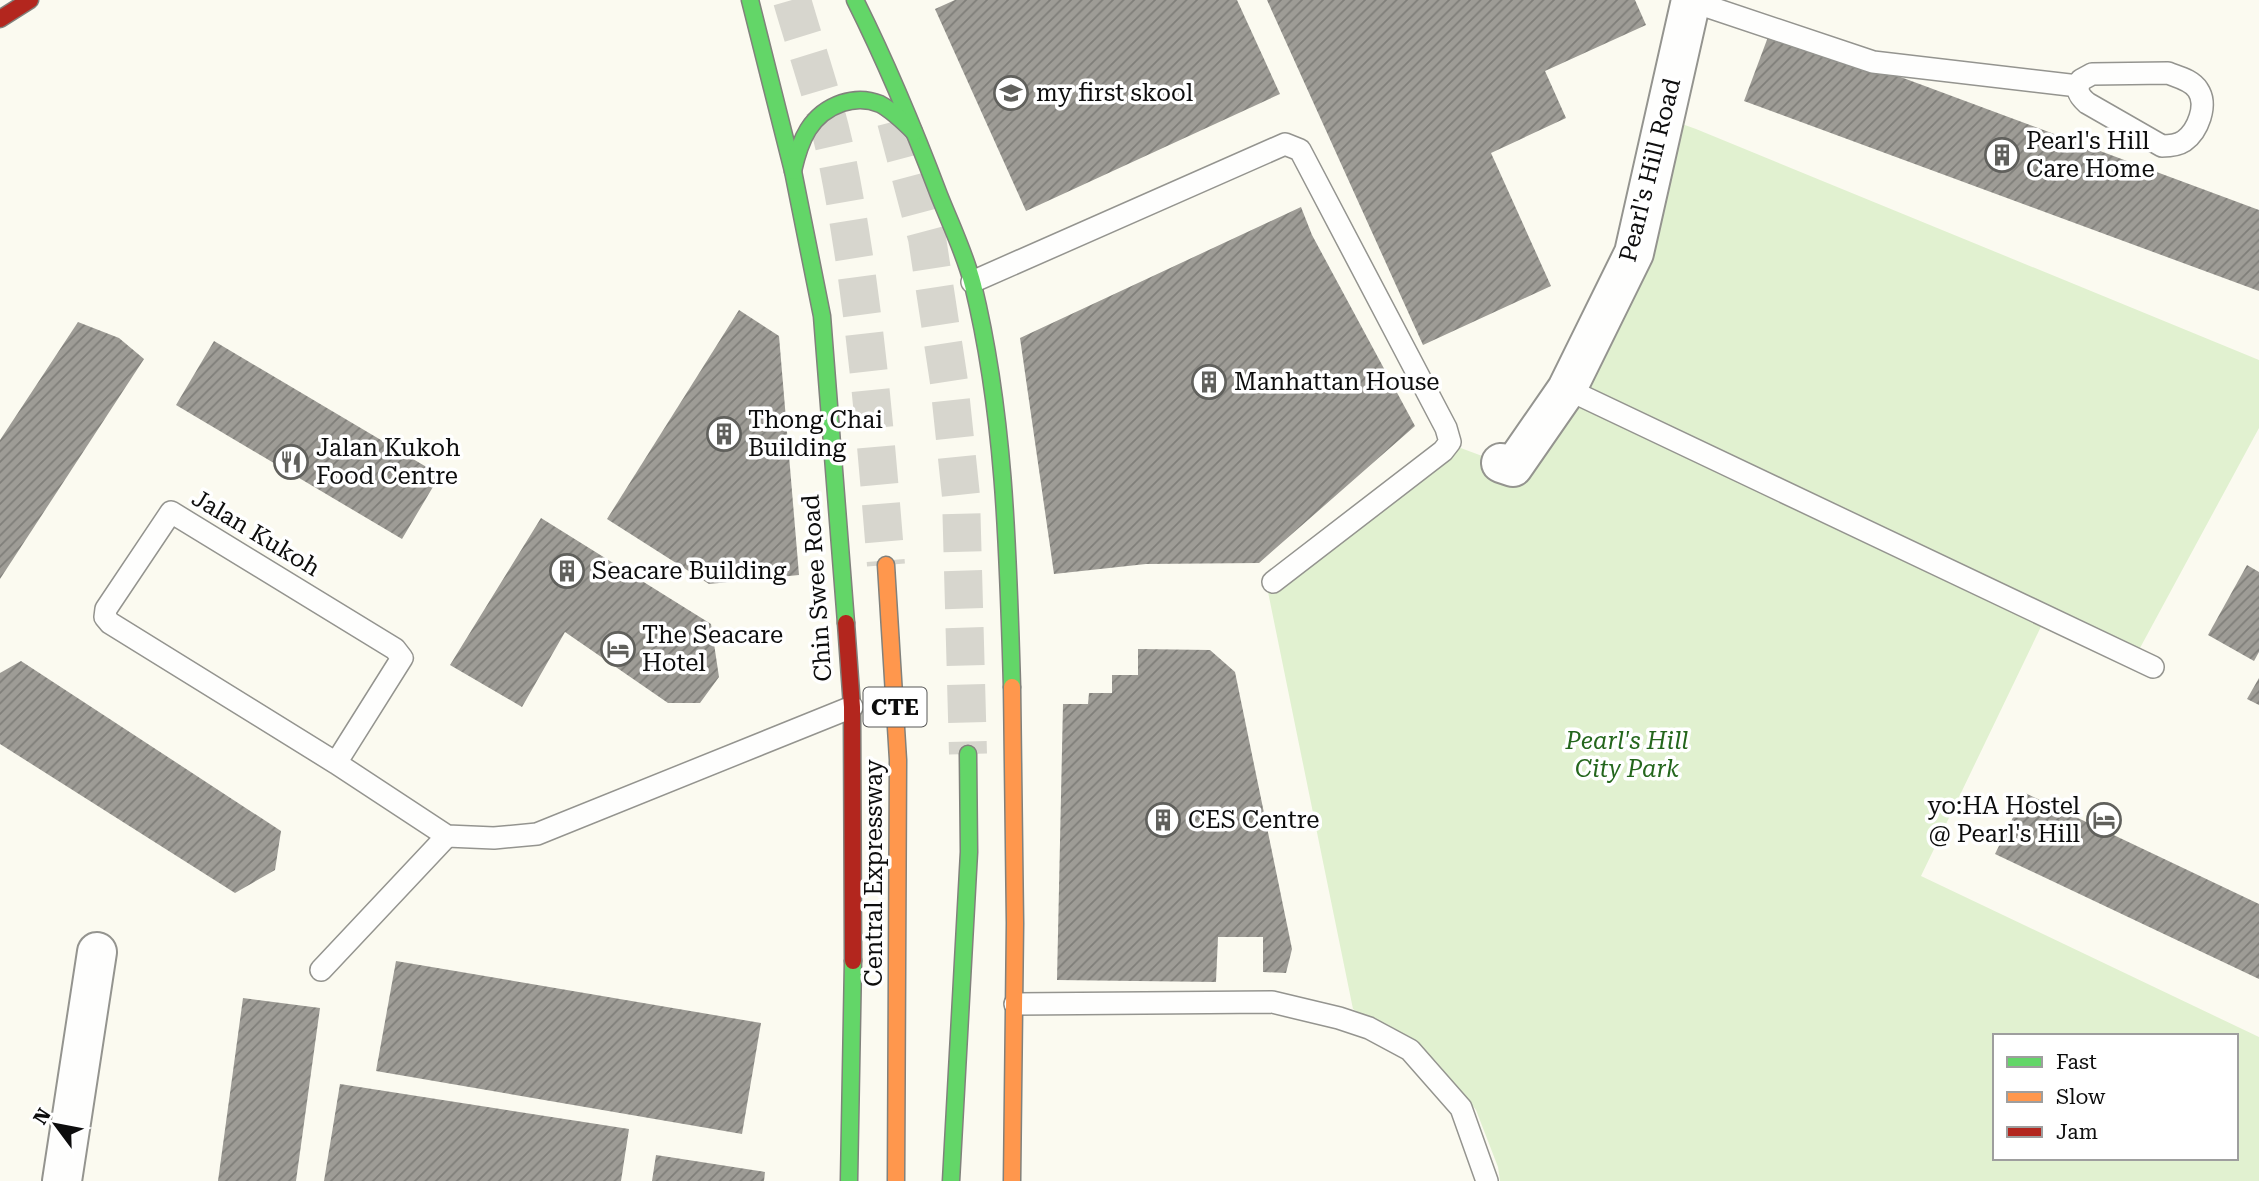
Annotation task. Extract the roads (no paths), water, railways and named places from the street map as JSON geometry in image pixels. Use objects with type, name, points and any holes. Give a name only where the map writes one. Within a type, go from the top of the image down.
[{"type":"main road","points":[[0,19],[30,0]]},
{"type":"main road","points":[[855,0],[880,48],[916,134],[972,282],[999,432],[1014,769],[1015,1004],[1012,1181]]},
{"type":"main road","points":[[874,0],[880,48]]},
{"type":"main road","name":"Chin Swee Road","points":[[750,1],[793,171],[822,316],[852,707],[854,892],[849,1181]]},
{"type":"main road","points":[[793,171],[799,144],[810,122],[829,106],[853,100],[877,103],[898,116],[916,134]]},
{"type":"main road","name":"Central Expressway","points":[[886,565],[898,760],[896,1181]]},
{"type":"main road","points":[[951,1181],[969,852],[968,754]]},
{"type":"street","name":"Pearl's Hill Road","points":[[1501,463],[1513,467],[1567,389],[1634,253],[1691,1]]},
{"type":"street","points":[[62,1181],[97,952]]},
{"type":"lane","points":[[1691,1],[1873,62],[2078,86]]},
{"type":"lane","points":[[2168,73],[2190,82],[2199,91],[2202,110],[2198,123],[2183,142],[2162,146],[2087,103],[2079,96],[2078,86],[2081,80],[2092,75],[2168,73]]},
{"type":"lane","points":[[972,282],[1285,144],[1300,150],[1446,428],[1450,442],[1443,452],[1273,582]]},
{"type":"lane","points":[[1567,389],[2152,667]]},
{"type":"lane","name":"Jalan Kukoh","points":[[335,763],[402,657],[395,649],[171,512],[106,609],[105,617],[110,624],[335,763],[447,836]]},
{"type":"lane","points":[[321,970],[447,836],[494,838],[537,834],[852,707]]},
{"type":"lane","points":[[1015,1004],[1272,1002],[1369,1028],[1410,1050],[1461,1108],[1488,1181]]},
{"type":"tunnel","points":[[792,0],[827,119],[846,209],[868,361],[886,565]]},
{"type":"tunnel","points":[[896,121],[927,238],[949,382],[961,496],[968,754]]},
{"type":"place","name":"my first skool","points":[[1011,93]]},
{"type":"place","name":"Pearl's Hill Care Home","points":[[2002,155]]},
{"type":"place","name":"Manhattan House","points":[[1209,382]]},
{"type":"place","name":"Thong Chai Building","points":[[724,434]]},
{"type":"place","name":"Jalan Kukoh Food Centre","points":[[291,462]]},
{"type":"place","name":"Seacare Building","points":[[567,571]]},
{"type":"place","name":"The Seacare Hotel","points":[[618,649]]},
{"type":"place","name":"CES Centre","points":[[1163,820]]},
{"type":"place","name":"yo:HA Hostel @ Pearl's Hill","points":[[2104,820]]},
{"type":"park label","name":"Pearl's Hill City Park","points":[[1627,755]]}]
